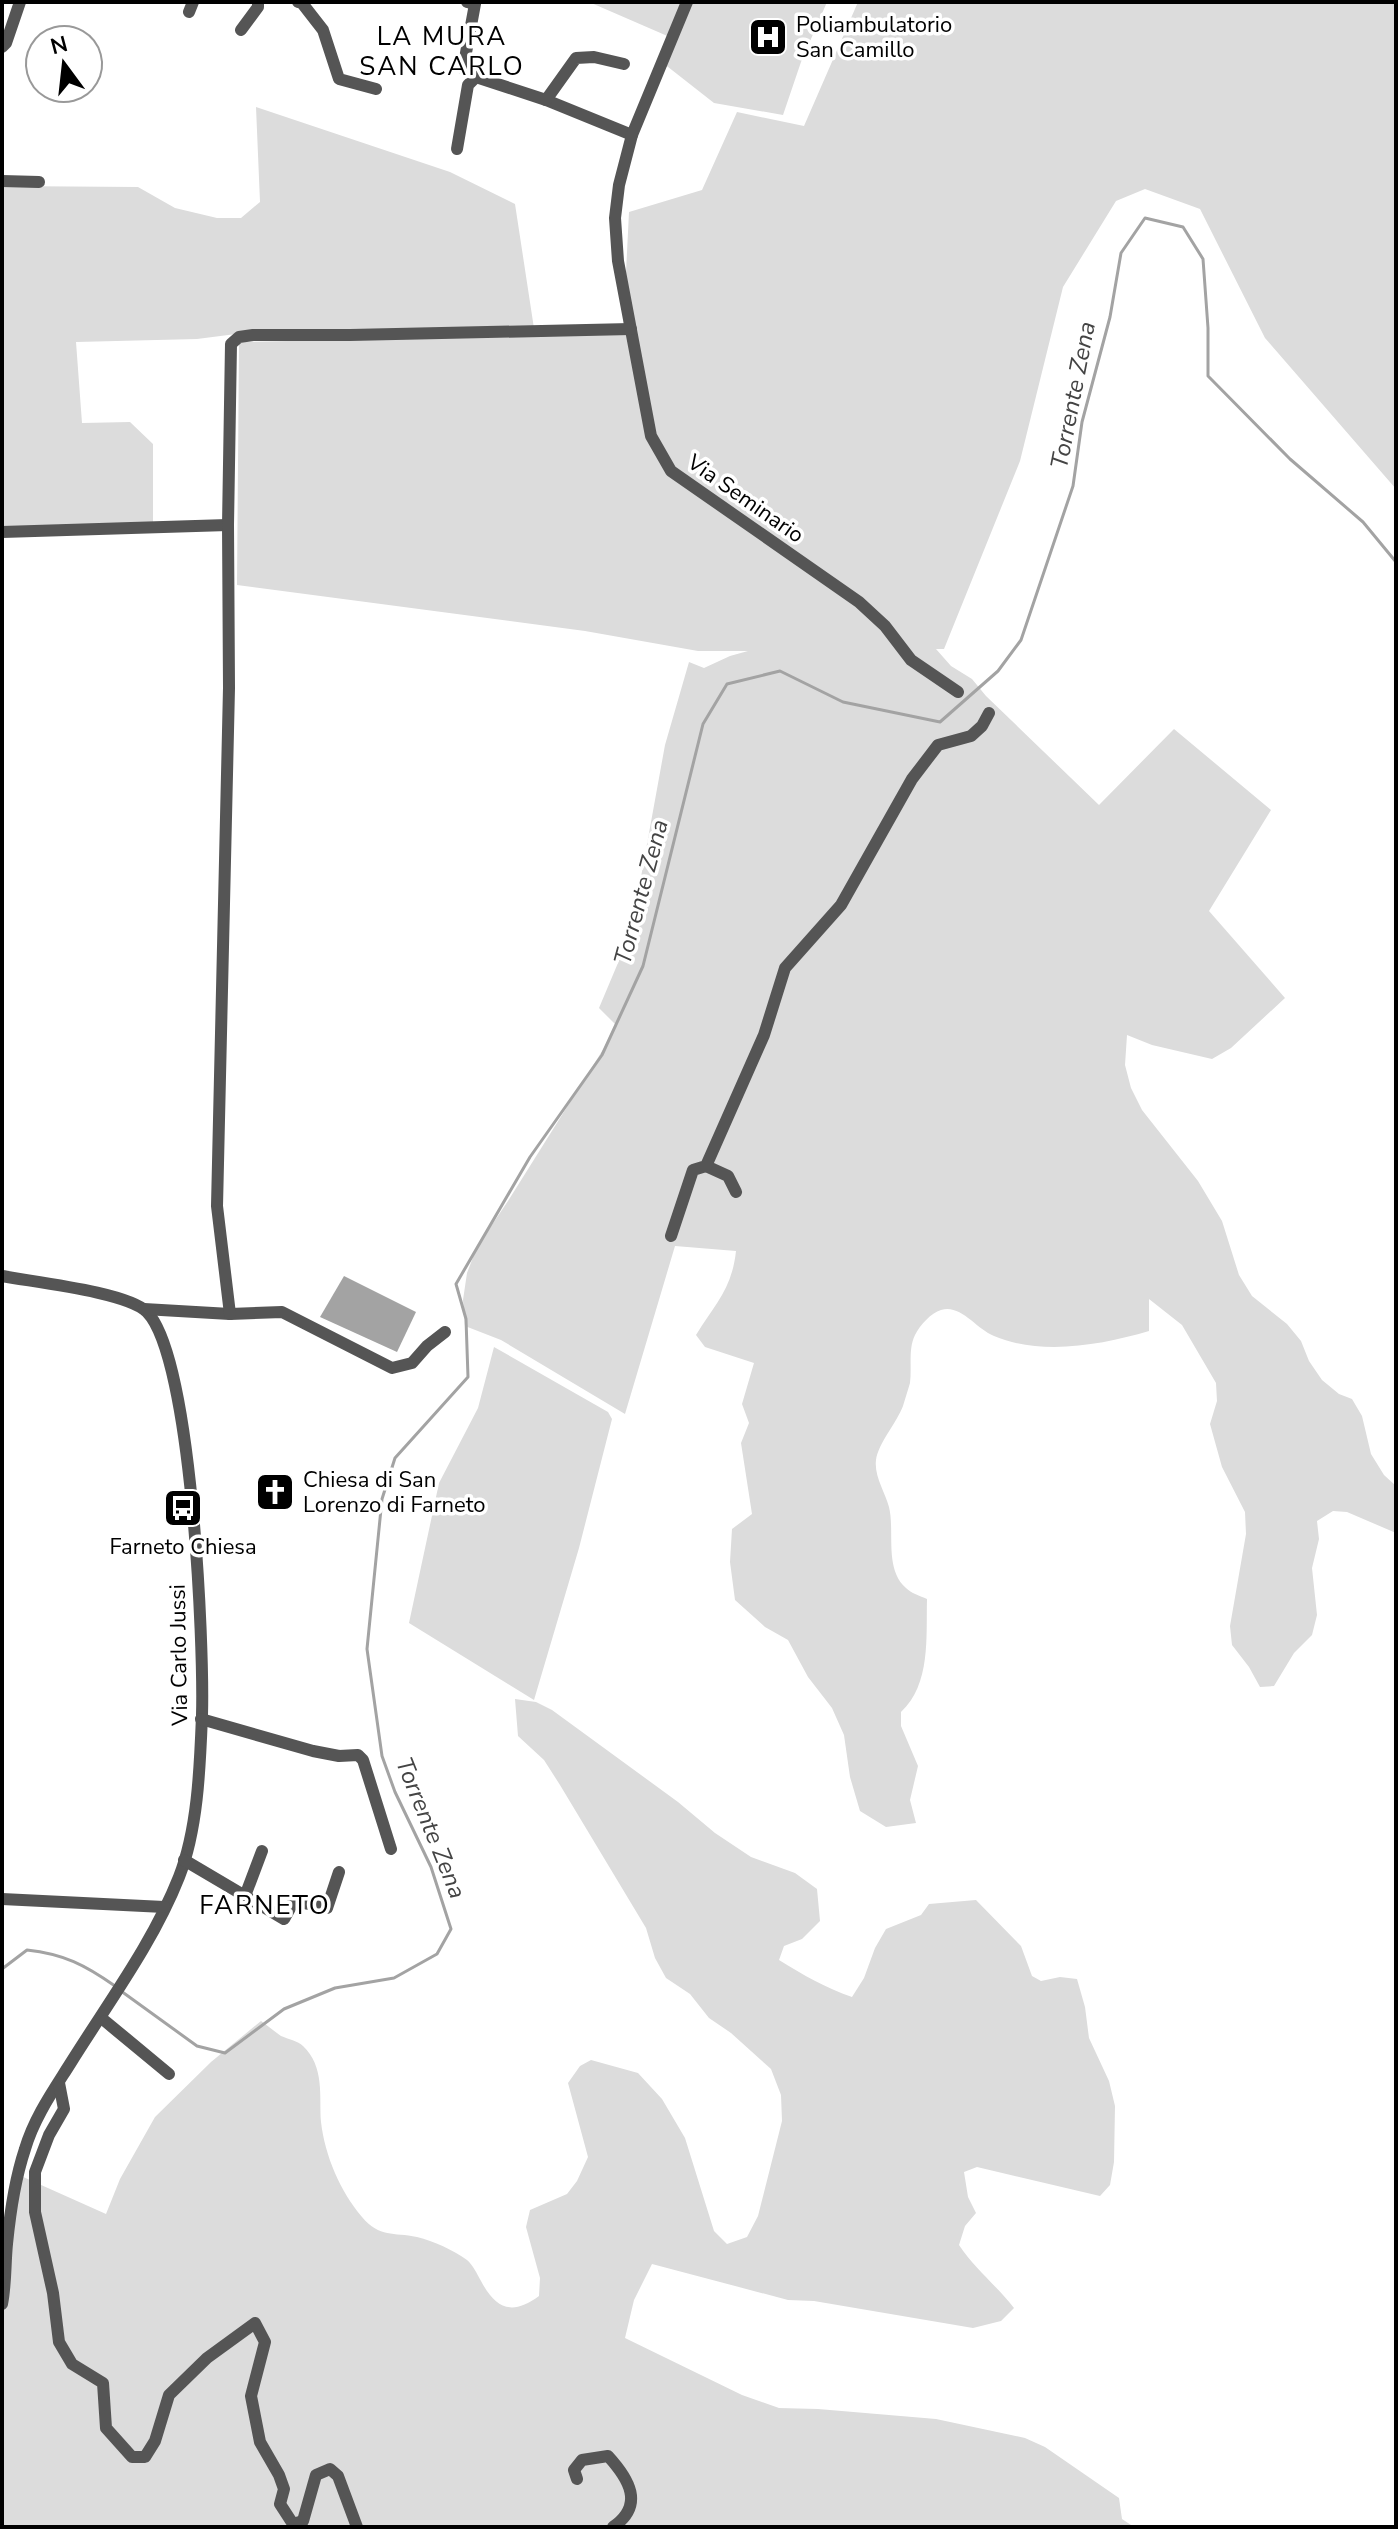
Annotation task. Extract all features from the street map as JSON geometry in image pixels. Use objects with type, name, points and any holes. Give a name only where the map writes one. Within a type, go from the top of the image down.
[{"type":"street","points":[[2,47],[20,2]]},
{"type":"street","points":[[241,30],[258,7],[258,2]]},
{"type":"street","points":[[298,2],[323,30],[339,79],[376,89]]},
{"type":"street","points":[[467,2],[475,4],[463,69],[476,77],[546,100],[632,135]]},
{"type":"street","name":"Via Seminario","points":[[687,2],[632,135],[619,185],[615,218],[618,261],[651,436],[671,471],[859,602],[885,626],[911,660],[958,692]]},
{"type":"street","points":[[546,100],[576,58],[594,57],[624,64]]},
{"type":"street","points":[[457,149],[468,85],[476,77]]},
{"type":"street","points":[[2,181],[39,182]]},
{"type":"street","points":[[230,1314],[217,1206],[229,688],[231,344],[239,337],[631,329]]},
{"type":"street","points":[[2,532],[228,525]]},
{"type":"street","points":[[706,1166],[764,1035],[785,968],[841,905],[912,779],[938,745],[971,736],[982,726],[989,713]]},
{"type":"street","points":[[671,1236],[693,1170],[706,1166],[728,1176],[736,1192]]},
{"type":"street","points":[[2,1276],[135,1303],[144,1309],[230,1314],[282,1312],[392,1368],[412,1363],[445,1332]]},
{"type":"street","name":"Via Carlo Jussi","points":[[2,2304],[13,2196],[25,2148],[42,2108],[155,1929],[184,1860],[198,1784],[201,1641],[179,1405],[165,1345],[156,1323],[144,1309]]},
{"type":"street","points":[[201,1719],[313,1751],[339,1756],[358,1755],[363,1760],[391,1849]]},
{"type":"street","points":[[245,1896],[262,1851]]},
{"type":"street","points":[[184,1860],[284,1919],[294,1901],[327,1908],[339,1872]]},
{"type":"street","points":[[2,1899],[164,1907]]},
{"type":"street","points":[[105,2021],[169,2074]]},
{"type":"street","points":[[59,2083],[64,2109],[49,2135],[35,2172],[35,2212],[53,2293],[59,2342],[72,2364],[103,2383],[106,2428],[132,2457],[145,2457],[155,2441],[169,2395],[207,2358],[255,2323],[265,2342],[251,2396],[260,2442],[284,2489],[280,2504],[293,2524],[303,2521],[316,2475],[330,2469],[338,2476],[357,2527]]},
{"type":"street","points":[[577,2479],[574,2470],[582,2460],[608,2456],[625,2475],[632,2501],[626,2518],[613,2527]]},
{"type":"shaded area","points":[[589,2],[827,2],[801,62],[783,115],[714,103],[663,63],[672,38]]},
{"type":"shaded area","points":[[858,2],[1396,2],[1396,489],[1265,338],[1200,209],[1145,189],[1116,201],[1063,287],[1020,461],[944,649],[936,649],[951,666],[972,679],[1099,805],[1174,729],[1271,810],[1209,911],[1285,998],[1231,1048],[1212,1059],[1152,1045],[1127,1035],[1125,1065],[1131,1088],[1142,1110],[1198,1181],[1222,1221],[1239,1275],[1252,1296],[1287,1324],[1301,1341],[1309,1361],[1322,1380],[1339,1394],[1352,1399],[1362,1416],[1371,1454],[1384,1475],[1396,1486],[1396,1533],[1347,1512],[1333,1511],[1317,1521],[1319,1539],[1312,1568],[1317,1615],[1312,1635],[1294,1653],[1274,1686],[1260,1687],[1232,1645],[1230,1626],[1246,1534],[1245,1512],[1222,1467],[1210,1424],[1217,1401],[1216,1383],[1182,1325],[1149,1299],[1149,1331],[1092,1344],[1032,1346],[987,1333],[955,1311],[937,1312],[926,1320],[915,1335],[910,1383],[903,1406],[876,1460],[878,1478],[891,1517],[895,1571],[906,1588],[927,1599],[922,1674],[911,1701],[901,1712],[901,1726],[918,1766],[910,1800],[916,1823],[886,1827],[860,1811],[850,1777],[844,1735],[832,1708],[808,1677],[788,1640],[765,1627],[735,1600],[730,1562],[732,1529],[752,1514],[741,1443],[749,1423],[742,1404],[754,1363],[705,1347],[696,1335],[727,1286],[736,1251],[675,1246],[625,1414],[501,1340],[465,1326],[463,1300],[467,1273],[477,1247],[604,1048],[615,1024],[599,1008],[631,932],[665,745],[689,662],[704,668],[748,651],[698,651],[585,631],[237,585],[239,342],[425,338],[236,334],[197,339],[76,342],[82,423],[130,422],[153,444],[153,526],[2,534],[2,186],[138,187],[175,208],[217,218],[241,218],[260,202],[256,107],[450,172],[515,204],[535,335],[623,333],[629,212],[702,190],[737,112],[804,126]]},
{"type":"shaded area","points":[[344,1276],[416,1312],[397,1352],[320,1317]]},
{"type":"shaded area","points":[[494,1347],[608,1412],[612,1419],[579,1548],[534,1700],[409,1623],[439,1483],[478,1408]]},
{"type":"shaded area","points":[[515,1699],[536,1702],[552,1710],[678,1802],[715,1833],[751,1857],[795,1873],[817,1889],[820,1921],[802,1939],[784,1946],[779,1960],[833,1990],[852,1997],[886,1929],[921,1915],[929,1904],[976,1900],[1021,1946],[1032,1976],[1041,1981],[1060,1977],[1077,1979],[1089,2038],[1109,2081],[1115,2106],[1114,2162],[1110,2185],[1100,2196],[977,2167],[964,2172],[968,2197],[976,2213],[965,2226],[959,2245],[1014,2308],[1001,2321],[973,2328],[814,2301],[788,2300],[652,2264],[634,2300],[625,2338],[742,2395],[779,2408],[936,2419],[1025,2438],[1045,2447],[1119,2498],[1122,2519],[1134,2527],[2,2527],[2,2237],[21,2176],[106,2214],[120,2179],[155,2117],[211,2062],[261,2021],[281,2036],[301,2044],[315,2063],[320,2082],[321,2122],[326,2148],[340,2184],[362,2217],[381,2231],[423,2239],[462,2256],[499,2303],[521,2306],[539,2296],[540,2278],[526,2227],[530,2210],[567,2194],[588,2157],[568,2083],[580,2066],[591,2060],[638,2073],[662,2099],[685,2138],[714,2231],[727,2244],[747,2237],[758,2216],[782,2121],[781,2095],[771,2069],[709,2018],[690,1994],[666,1978],[655,1958],[646,1928],[560,1785],[544,1760],[518,1736]]},
{"type":"waterway","name":"Torrente Zena","points":[[121,1991],[197,2046],[225,2053],[284,2009],[335,1988],[394,1978],[437,1954],[451,1929],[431,1867],[395,1792],[382,1756],[367,1649],[382,1499],[395,1458],[468,1377],[466,1319],[456,1284],[530,1157],[602,1055],[643,966],[703,724],[727,684],[780,671],[843,702],[940,722],[998,671],[1021,640],[1073,486],[1082,422],[1110,317],[1121,253],[1145,218],[1183,227],[1203,259],[1208,376],[1290,459],[1363,522],[1396,562]]},
{"type":"waterway","name":"Torrente Zena","points":[[2,1969],[27,1950],[74,1962],[115,1986]]},
{"type":"place","name":"Poliambulatorio San Camillo","points":[[768,37]]},
{"type":"place","name":"Chiesa di San Lorenzo di Farneto","points":[[275,1492]]},
{"type":"place","name":"Farneto Chiesa","points":[[183,1508]]},
{"type":"district","name":"LA MURA SAN CARLO","points":[[442,51]]},
{"type":"district","name":"FARNETO","points":[[265,1905]]}]
